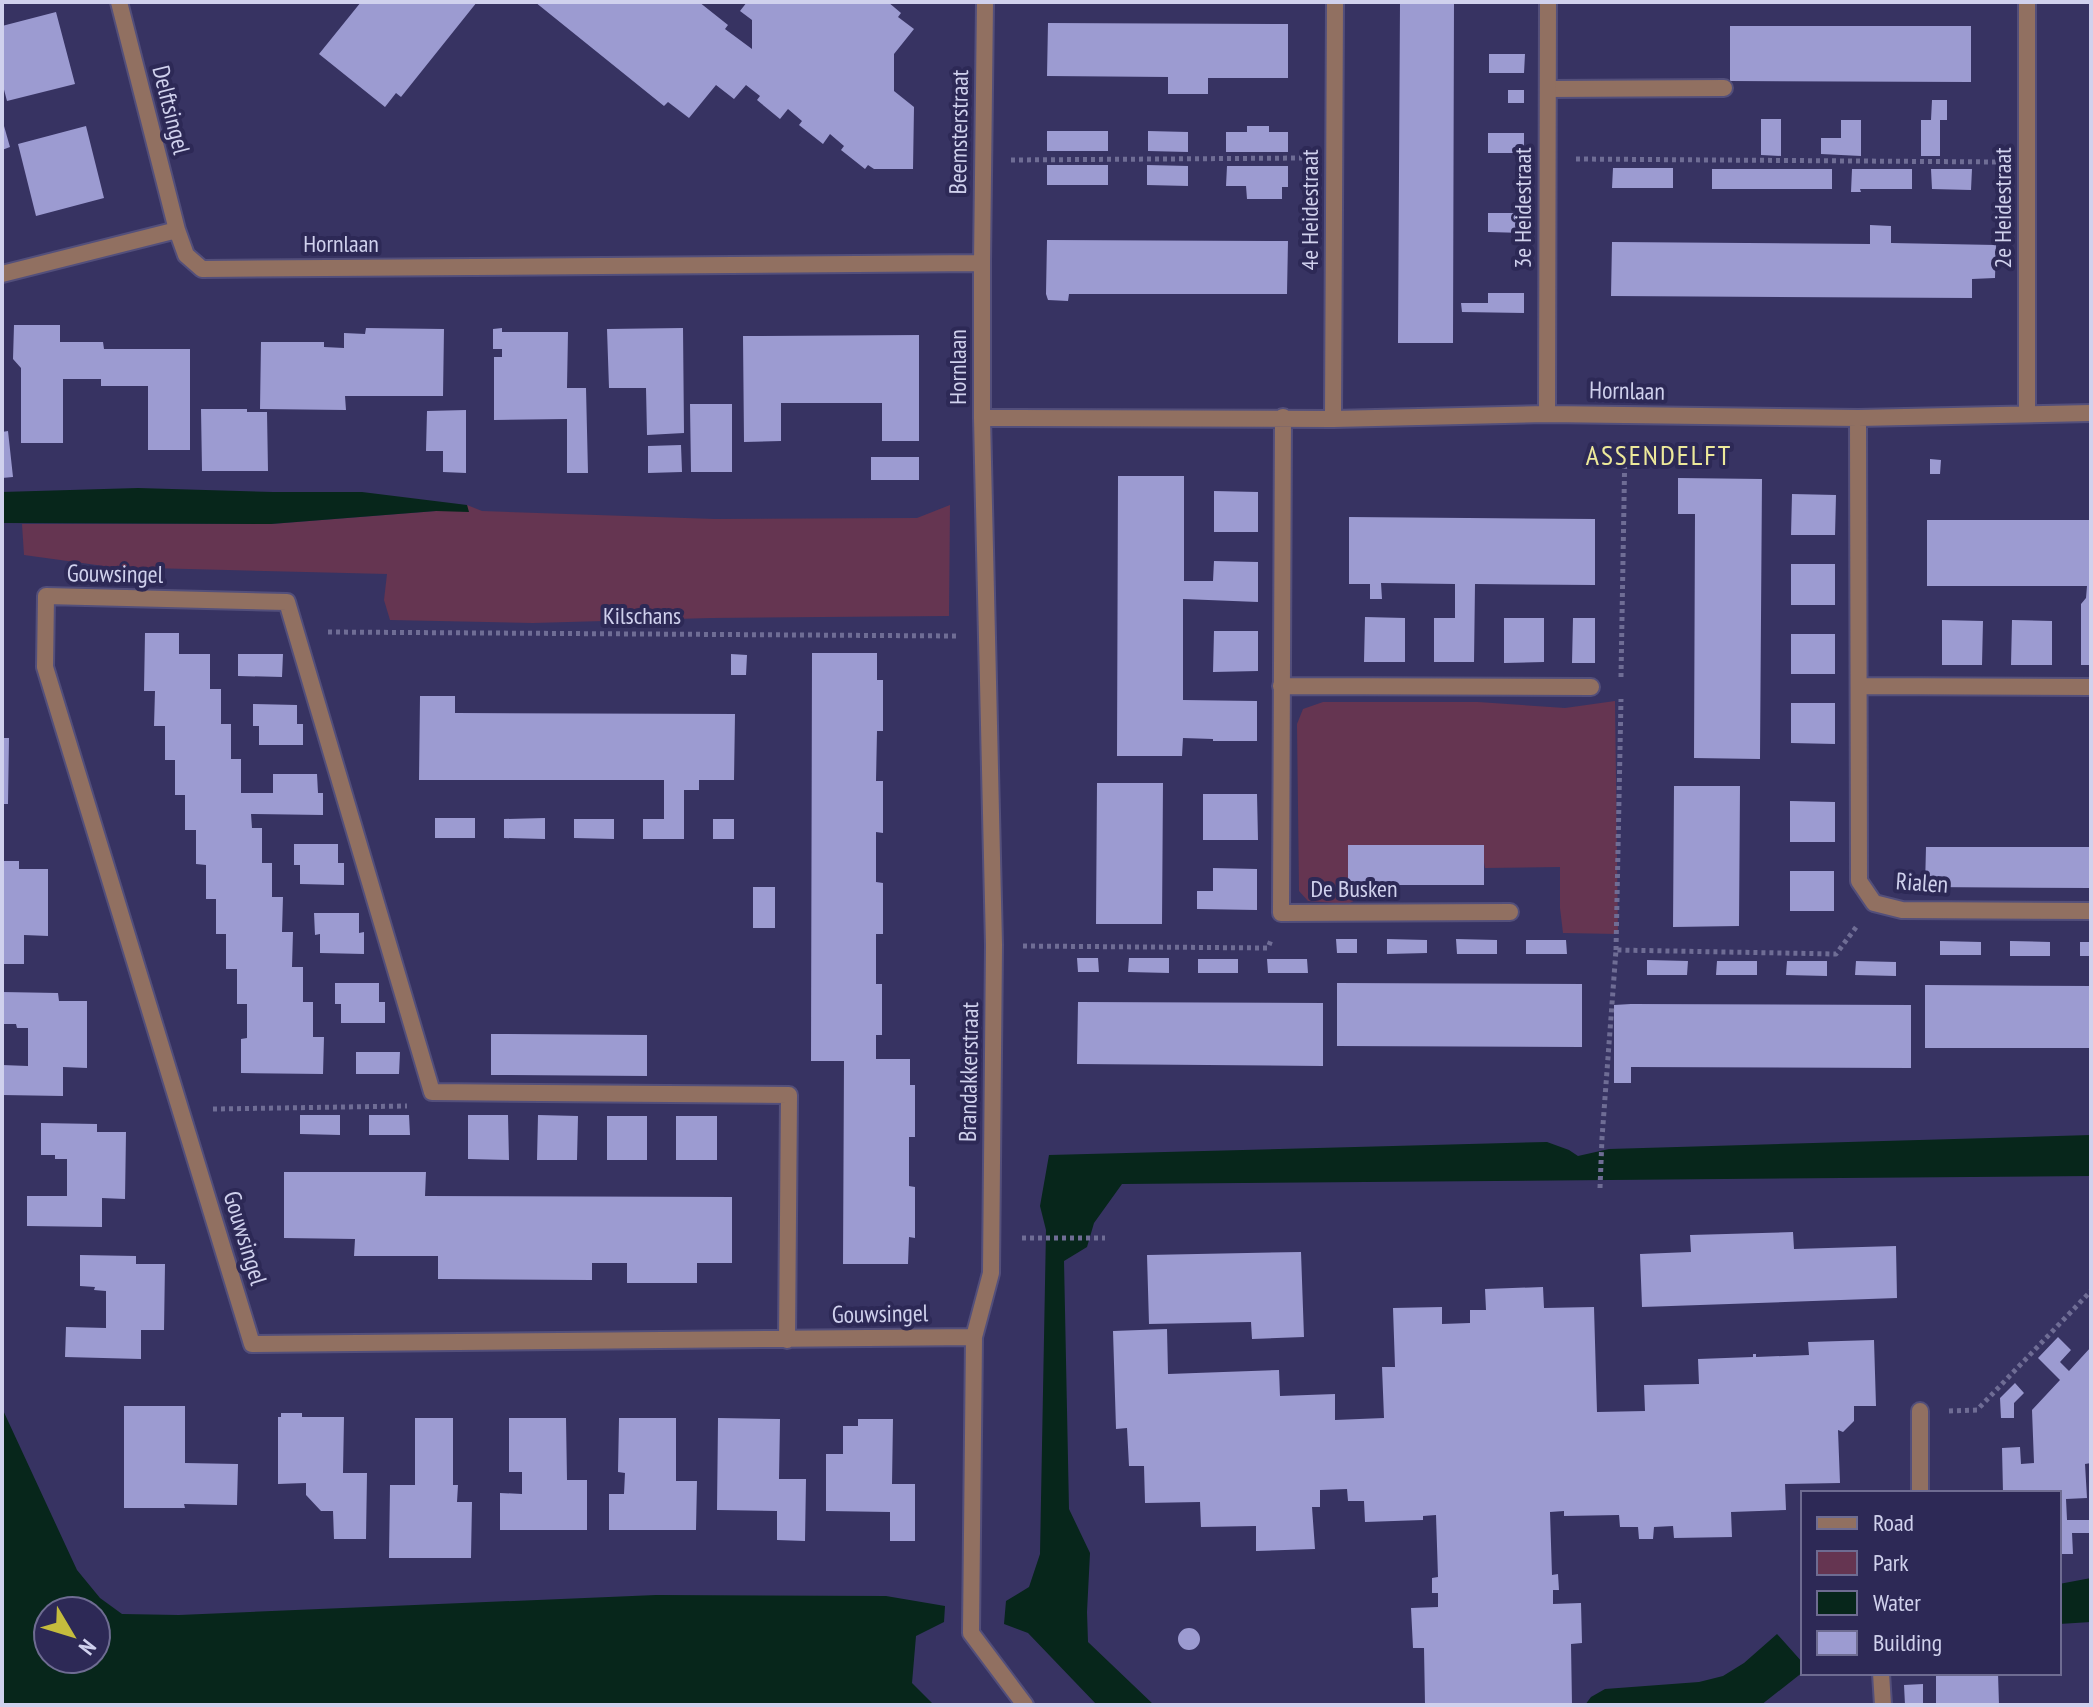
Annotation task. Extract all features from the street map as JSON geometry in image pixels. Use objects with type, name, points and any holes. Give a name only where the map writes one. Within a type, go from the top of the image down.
[{"type":"street","name":"Delftsingel","points":[[119,2],[177,230]]},
{"type":"street","name":"Beemsterstraat","points":[[982,263],[985,2]]},
{"type":"street","name":"4e Heidestraat","points":[[1333,419],[1335,2]]},
{"type":"street","name":"3e Heidestraat","points":[[1547,414],[1548,2]]},
{"type":"street","name":"2e Heidestraat","points":[[2027,2],[2027,413]]},
{"type":"street","points":[[1548,89],[1724,88]]},
{"type":"street","name":"Hornlaan","points":[[177,230],[186,255],[202,269],[982,263],[982,418],[1333,419],[1547,414],[1858,418],[2091,413]]},
{"type":"street","points":[[2,274],[177,230]]},
{"type":"street","name":"De Busken","points":[[1283,417],[1281,913],[1510,912]]},
{"type":"street","name":"Brandakkerstraat","points":[[982,418],[994,945],[991,1273],[974,1337],[971,1633],[1025,1705]]},
{"type":"street","name":"Rialen","points":[[1858,418],[1859,881],[1874,903],[1902,910],[2091,911]]},
{"type":"street","name":"Gouwsingel","points":[[432,1092],[287,602],[46,596],[45,667],[252,1344],[974,1337]]},
{"type":"street","points":[[1281,686],[1591,687]]},
{"type":"street","points":[[1859,686],[2091,687]]},
{"type":"street","points":[[432,1092],[789,1095],[787,1340]]},
{"type":"street","points":[[1920,1411],[1920,1491]]},
{"type":"street","points":[[1881,1675],[1883,1705]]},
{"type":"path","points":[[982,160],[1334,158]]},
{"type":"path","points":[[1547,159],[2027,162]]},
{"type":"path","name":"Kilschans","points":[[297,631],[987,636]]},
{"type":"path","points":[[1600,1188],[1616,950],[1836,954],[1874,903]]},
{"type":"path","points":[[994,945],[1268,948],[1281,913]]},
{"type":"path","points":[[180,1110],[415,1106],[432,1092]]},
{"type":"path","points":[[1031,1237],[1105,1238]]},
{"type":"path","points":[[1920,1411],[1977,1410],[2091,1291]]},
{"type":"green space","points":[[467,505],[482,511],[715,519],[917,518],[950,505],[949,616],[533,623],[390,620],[384,600],[387,574],[111,567],[24,555],[22,524],[271,524],[468,511]]},
{"type":"green space","points":[[1615,701],[1618,934],[1563,933],[1560,867],[1485,868],[1481,846],[1348,846],[1348,893],[1365,895],[1348,904],[1308,901],[1299,891],[1297,724],[1303,709],[1323,702],[1478,702],[1565,708]]},
{"type":"water","points":[[138,488],[362,492],[467,505],[469,512],[436,511],[271,524],[2,523],[2,492]]},
{"type":"water","points":[[2091,1135],[2091,1176],[1122,1184],[1094,1223],[1087,1247],[1064,1261],[1069,1509],[1090,1553],[1088,1642],[1154,1705],[1097,1705],[1028,1633],[1004,1624],[1006,1601],[1029,1587],[1040,1554],[1046,1230],[1040,1206],[1049,1155],[1547,1142],[1578,1156],[1609,1149]]},
{"type":"water","points":[[2,1408],[77,1570],[98,1595],[32,1595],[32,1675],[112,1675],[112,1607],[122,1614],[179,1615],[656,1595],[886,1596],[945,1606],[944,1622],[916,1636],[912,1683],[934,1705],[2,1705]]},
{"type":"water","points":[[2091,1578],[2091,1622],[2061,1624],[2061,1584]]},
{"type":"water","points":[[1777,1634],[1801,1661],[1801,1674],[1761,1705],[1585,1705],[1591,1697],[1605,1689],[1699,1682],[1723,1676],[1744,1663]]},
{"type":"building","points":[[361,2],[477,2],[401,97],[396,93],[385,107],[319,54]]},
{"type":"building","points":[[535,2],[699,2],[728,25],[725,29],[752,49],[752,20],[740,11],[747,2],[888,2],[901,13],[898,17],[914,29],[894,54],[894,91],[914,107],[913,169],[874,169],[868,165],[865,169],[841,150],[844,146],[830,134],[823,144],[799,125],[802,121],[788,109],[780,119],[757,100],[760,96],[746,85],[734,99],[716,85],[689,118],[668,102],[664,106]]},
{"type":"building","points":[[1400,2],[1454,2],[1453,343],[1398,343]]},
{"type":"building","points":[[56,12],[75,84],[7,101],[2,82],[2,26]]},
{"type":"building","points":[[1048,23],[1288,24],[1288,78],[1208,78],[1208,94],[1168,94],[1168,77],[1047,76]]},
{"type":"building","points":[[1730,26],[1971,26],[1971,82],[1730,81]]},
{"type":"building","points":[[1489,54],[1525,54],[1524,73],[1489,73]]},
{"type":"building","points":[[1508,90],[1524,90],[1524,103],[1508,103]]},
{"type":"building","points":[[1932,100],[1947,100],[1947,120],[1940,120],[1940,156],[1921,156],[1921,120],[1931,120]]},
{"type":"building","points":[[2,119],[10,147],[2,150]]},
{"type":"building","points":[[1761,119],[1781,119],[1781,156],[1761,155]]},
{"type":"building","points":[[1841,120],[1861,120],[1861,156],[1821,154],[1821,138],[1841,138]]},
{"type":"building","points":[[86,126],[104,198],[36,216],[18,144]]},
{"type":"building","points":[[1247,126],[1269,126],[1269,132],[1288,132],[1288,152],[1226,152],[1226,132],[1247,132]]},
{"type":"building","points":[[1047,131],[1108,131],[1108,151],[1047,151]]},
{"type":"building","points":[[1148,131],[1188,132],[1188,152],[1148,151]]},
{"type":"building","points":[[1488,133],[1524,133],[1524,153],[1488,153]]},
{"type":"building","points":[[1047,165],[1108,165],[1108,185],[1047,185]]},
{"type":"building","points":[[1147,165],[1188,166],[1188,186],[1147,185]]},
{"type":"building","points":[[1227,166],[1288,166],[1288,187],[1282,187],[1282,199],[1247,199],[1246,186],[1226,186]]},
{"type":"building","points":[[1613,168],[1673,168],[1673,188],[1612,188]]},
{"type":"building","points":[[1712,169],[1832,169],[1832,189],[1712,189]]},
{"type":"building","points":[[1852,169],[1912,169],[1912,189],[1860,189],[1861,192],[1851,192]]},
{"type":"building","points":[[1931,169],[1972,169],[1971,190],[1932,189]]},
{"type":"building","points":[[1488,213],[1524,213],[1524,233],[1488,232]]},
{"type":"building","points":[[1870,225],[1891,226],[1891,243],[1996,245],[1995,278],[1972,279],[1972,298],[1611,296],[1612,242],[1870,244]]},
{"type":"building","points":[[1047,240],[1288,241],[1287,294],[1069,294],[1068,301],[1048,300]]},
{"type":"building","points":[[1488,293],[1524,293],[1524,313],[1462,312],[1461,303],[1488,303]]},
{"type":"building","points":[[14,325],[60,325],[60,342],[103,342],[104,349],[190,349],[190,450],[148,450],[148,386],[101,386],[101,379],[63,379],[63,443],[21,443],[21,368],[13,359]]},
{"type":"building","points":[[366,328],[444,329],[443,396],[345,396],[346,410],[260,409],[261,342],[324,342],[324,347],[344,348],[344,333],[365,334]]},
{"type":"building","points":[[502,328],[502,332],[568,332],[567,388],[586,388],[588,473],[567,473],[567,419],[494,420],[494,357],[502,357],[502,349],[493,349],[493,329]]},
{"type":"building","points":[[683,328],[684,433],[647,435],[646,388],[609,388],[607,329]]},
{"type":"building","points":[[919,335],[919,441],[882,441],[882,403],[781,403],[781,441],[744,442],[743,336]]},
{"type":"building","points":[[690,404],[732,404],[732,472],[691,472]]},
{"type":"building","points":[[201,409],[267,412],[268,471],[202,471]]},
{"type":"building","points":[[466,410],[466,473],[443,472],[443,451],[426,451],[427,411]]},
{"type":"building","points":[[8,431],[13,477],[2,478],[2,432]]},
{"type":"building","points":[[681,445],[682,472],[648,473],[648,446]]},
{"type":"building","points":[[871,457],[919,457],[919,480],[871,480]]},
{"type":"building","points":[[1930,459],[1941,460],[1940,474],[1930,474]]},
{"type":"building","points":[[1118,476],[1184,476],[1184,581],[1213,581],[1214,561],[1258,562],[1258,602],[1183,599],[1183,700],[1257,701],[1257,741],[1183,738],[1182,756],[1117,756]]},
{"type":"building","points":[[1678,478],[1762,479],[1760,759],[1694,758],[1695,514],[1678,514]]},
{"type":"building","points":[[1214,491],[1258,492],[1258,532],[1214,532]]},
{"type":"building","points":[[1792,494],[1836,495],[1835,535],[1791,535]]},
{"type":"building","points":[[1349,517],[1595,519],[1595,585],[1475,584],[1474,662],[1434,662],[1434,618],[1455,618],[1455,584],[1381,583],[1382,599],[1370,599],[1370,584],[1349,584]]},
{"type":"building","points":[[1927,520],[2091,520],[2091,665],[2081,665],[2081,604],[2086,598],[2087,586],[1927,586]]},
{"type":"building","points":[[1791,564],[1835,564],[1835,605],[1791,605]]},
{"type":"building","points":[[1365,617],[1405,618],[1405,662],[1364,662]]},
{"type":"building","points":[[1504,618],[1544,618],[1544,662],[1504,663]]},
{"type":"building","points":[[1573,618],[1595,618],[1595,663],[1572,663]]},
{"type":"building","points":[[1942,620],[1983,621],[1982,665],[1942,665]]},
{"type":"building","points":[[2012,620],[2052,621],[2052,665],[2011,665]]},
{"type":"building","points":[[1214,631],[1258,631],[1258,671],[1213,672]]},
{"type":"building","points":[[145,633],[179,633],[179,654],[210,654],[210,689],[221,689],[221,724],[231,724],[231,759],[241,759],[241,793],[273,793],[273,774],[317,774],[318,793],[323,793],[323,815],[251,814],[252,828],[262,828],[262,863],[272,863],[272,897],[283,897],[282,932],[293,932],[292,967],[303,967],[303,1002],[313,1002],[313,1037],[324,1037],[323,1074],[241,1073],[241,1039],[247,1038],[247,1004],[237,1004],[237,969],[226,969],[226,934],[216,934],[216,899],[206,899],[206,865],[196,864],[196,830],[185,830],[185,795],[175,795],[175,760],[165,760],[165,726],[154,726],[155,691],[144,691]]},
{"type":"building","points":[[1791,634],[1835,634],[1835,674],[1791,674]]},
{"type":"building","points":[[812,653],[877,653],[877,680],[883,680],[883,731],[877,731],[876,781],[883,781],[883,833],[876,832],[876,882],[883,883],[883,934],[876,934],[876,984],[882,984],[882,1035],[876,1035],[876,1059],[910,1059],[910,1085],[915,1085],[915,1137],[909,1137],[909,1186],[915,1187],[915,1238],[909,1237],[908,1264],[843,1264],[844,1061],[811,1061]]},
{"type":"building","points":[[238,654],[283,654],[282,677],[238,676]]},
{"type":"building","points":[[731,654],[747,655],[746,675],[731,675]]},
{"type":"building","points":[[420,696],[455,696],[455,713],[735,714],[734,780],[699,780],[699,790],[684,790],[684,839],[643,839],[643,819],[664,819],[664,780],[419,780]]},
{"type":"building","points":[[1791,703],[1835,703],[1835,744],[1791,743]]},
{"type":"building","points":[[253,704],[297,705],[297,724],[303,724],[303,745],[259,745],[259,726],[253,726]]},
{"type":"building","points":[[2,738],[9,738],[8,804],[2,804]]},
{"type":"building","points":[[1097,783],[1163,783],[1162,924],[1096,924]]},
{"type":"building","points":[[1674,786],[1740,786],[1739,926],[1673,927]]},
{"type":"building","points":[[1203,794],[1257,794],[1258,840],[1203,840]]},
{"type":"building","points":[[1790,801],[1835,802],[1835,842],[1790,842]]},
{"type":"building","points":[[435,818],[475,818],[475,838],[435,838]]},
{"type":"building","points":[[545,818],[545,839],[504,838],[504,819]]},
{"type":"building","points":[[574,819],[614,819],[614,839],[574,838]]},
{"type":"building","points":[[713,819],[734,819],[734,839],[713,839]]},
{"type":"building","points":[[294,844],[338,844],[338,863],[344,863],[344,885],[300,884],[300,865],[294,865]]},
{"type":"building","points":[[1348,845],[1484,845],[1484,885],[1348,885]]},
{"type":"building","points":[[1926,847],[2091,847],[2091,888],[1925,887]]},
{"type":"building","points":[[2,861],[19,861],[19,869],[48,869],[48,936],[24,935],[24,964],[2,964]]},
{"type":"building","points":[[1213,868],[1257,869],[1257,910],[1197,909],[1197,891],[1213,891]]},
{"type":"building","points":[[1790,871],[1834,871],[1834,911],[1790,911]]},
{"type":"building","points":[[753,887],[775,887],[775,928],[753,928]]},
{"type":"building","points":[[314,913],[359,913],[359,933],[364,932],[364,954],[320,953],[320,934],[315,935]]},
{"type":"building","points":[[1336,939],[1357,939],[1357,953],[1337,953]]},
{"type":"building","points":[[1387,939],[1427,940],[1427,953],[1387,954]]},
{"type":"building","points":[[1456,939],[1497,940],[1497,954],[1457,954]]},
{"type":"building","points":[[1526,940],[1566,940],[1567,954],[1526,954]]},
{"type":"building","points":[[1940,941],[1981,942],[1981,955],[1940,955]]},
{"type":"building","points":[[2010,941],[2050,942],[2050,956],[2010,956]]},
{"type":"building","points":[[2080,942],[2091,942],[2091,956],[2080,956]]},
{"type":"building","points":[[1077,958],[1098,958],[1099,972],[1078,972]]},
{"type":"building","points":[[1129,958],[1169,958],[1169,973],[1128,972]]},
{"type":"building","points":[[1198,959],[1238,959],[1238,973],[1198,973]]},
{"type":"building","points":[[1267,959],[1307,959],[1308,973],[1268,973]]},
{"type":"building","points":[[1647,960],[1688,961],[1687,975],[1647,975]]},
{"type":"building","points":[[1717,961],[1757,961],[1757,975],[1716,975]]},
{"type":"building","points":[[1787,961],[1827,961],[1827,976],[1786,975]]},
{"type":"building","points":[[1856,961],[1896,962],[1896,976],[1855,975]]},
{"type":"building","points":[[335,983],[379,983],[379,1002],[385,1002],[385,1023],[341,1023],[341,1004],[335,1004]]},
{"type":"building","points":[[1337,983],[1582,984],[1582,1047],[1337,1046]]},
{"type":"building","points":[[1925,985],[2091,986],[2091,1048],[1925,1048]]},
{"type":"building","points":[[2,992],[58,993],[59,1001],[87,1001],[87,1068],[63,1067],[63,1096],[2,1095],[2,1065],[28,1066],[28,1028],[2,1024]]},
{"type":"building","points":[[1078,1002],[1323,1003],[1323,1066],[1077,1064]]},
{"type":"building","points":[[1614,1005],[1911,1005],[1911,1068],[1631,1067],[1631,1083],[1614,1083]]},
{"type":"building","points":[[491,1034],[647,1035],[647,1076],[491,1075]]},
{"type":"building","points":[[356,1052],[400,1052],[399,1074],[356,1074]]},
{"type":"building","points":[[300,1115],[340,1115],[340,1135],[300,1134]]},
{"type":"building","points":[[369,1115],[409,1115],[410,1135],[369,1135]]},
{"type":"building","points":[[468,1115],[508,1115],[509,1160],[468,1159]]},
{"type":"building","points":[[538,1115],[578,1116],[577,1160],[537,1160]]},
{"type":"building","points":[[607,1116],[647,1116],[647,1160],[607,1160]]},
{"type":"building","points":[[676,1116],[717,1116],[717,1160],[676,1160]]},
{"type":"building","points":[[41,1123],[97,1124],[97,1132],[126,1132],[125,1199],[102,1198],[102,1227],[27,1226],[27,1196],[67,1196],[67,1159],[41,1155]]},
{"type":"building","points":[[284,1172],[426,1172],[425,1196],[732,1197],[732,1263],[697,1263],[697,1283],[627,1283],[627,1263],[592,1263],[592,1280],[438,1279],[438,1256],[354,1256],[355,1239],[284,1238]]},
{"type":"building","points":[[1793,1232],[1794,1249],[1896,1246],[1897,1298],[1642,1307],[1640,1254],[1691,1252],[1690,1235]]},
{"type":"building","points":[[1301,1252],[1304,1337],[1252,1339],[1251,1322],[1149,1324],[1147,1255]]},
{"type":"building","points":[[80,1255],[136,1256],[136,1264],[165,1264],[164,1330],[141,1330],[141,1359],[65,1357],[66,1327],[106,1328],[106,1291],[80,1286]]},
{"type":"building","points":[[1543,1287],[1544,1308],[1594,1307],[1597,1412],[1645,1411],[1644,1385],[1699,1384],[1698,1359],[1753,1357],[1753,1354],[1756,1357],[1809,1355],[1808,1342],[1874,1340],[1876,1406],[1854,1406],[1854,1421],[1843,1432],[1838,1430],[1840,1483],[1785,1484],[1786,1510],[1731,1512],[1732,1537],[1674,1538],[1673,1526],[1654,1527],[1653,1539],[1639,1539],[1638,1527],[1620,1527],[1619,1515],[1564,1516],[1564,1511],[1550,1512],[1552,1575],[1558,1574],[1559,1590],[1553,1590],[1553,1604],[1581,1603],[1582,1643],[1571,1644],[1572,1705],[1425,1705],[1424,1648],[1413,1648],[1411,1608],[1438,1607],[1438,1593],[1432,1593],[1432,1578],[1438,1577],[1436,1515],[1423,1516],[1423,1520],[1365,1522],[1364,1501],[1348,1501],[1347,1489],[1320,1490],[1320,1507],[1312,1507],[1315,1549],[1256,1551],[1256,1526],[1201,1527],[1200,1502],[1145,1503],[1144,1466],[1129,1466],[1127,1428],[1116,1429],[1113,1331],[1167,1329],[1168,1374],[1279,1370],[1280,1396],[1335,1394],[1335,1420],[1384,1418],[1382,1367],[1395,1367],[1393,1308],[1442,1307],[1442,1324],[1470,1323],[1470,1310],[1486,1310],[1485,1289]]},
{"type":"building","points":[[2058,1337],[2071,1350],[2060,1362],[2069,1371],[2091,1347],[2091,1463],[2085,1464],[2087,1498],[2066,1499],[2067,1520],[2091,1520],[2091,1533],[2072,1533],[2073,1554],[2061,1554],[2061,1491],[2003,1491],[2002,1448],[2020,1447],[2021,1464],[2034,1463],[2032,1410],[2060,1380],[2038,1358]]},
{"type":"building","points":[[2015,1383],[2024,1393],[2014,1403],[2014,1418],[2001,1418],[2000,1398]]},
{"type":"building","points":[[124,1406],[185,1406],[185,1463],[238,1464],[237,1505],[184,1504],[185,1508],[124,1508]]},
{"type":"building","points":[[281,1413],[302,1413],[302,1417],[344,1417],[343,1473],[367,1473],[366,1539],[334,1539],[333,1511],[321,1511],[306,1495],[306,1483],[278,1484],[278,1417]]},
{"type":"building","points":[[415,1418],[453,1418],[453,1485],[458,1485],[457,1502],[472,1502],[471,1558],[389,1558],[390,1485],[415,1485]]},
{"type":"building","points":[[509,1418],[566,1418],[567,1480],[587,1480],[587,1530],[500,1530],[500,1493],[522,1494],[522,1472],[509,1472]]},
{"type":"building","points":[[619,1418],[676,1418],[676,1481],[697,1481],[696,1530],[609,1530],[609,1494],[624,1494],[625,1473],[618,1472]]},
{"type":"building","points":[[718,1418],[780,1419],[779,1479],[806,1479],[805,1541],[777,1540],[777,1511],[717,1510]]},
{"type":"building","points":[[858,1419],[893,1419],[892,1484],[915,1484],[915,1541],[890,1541],[890,1512],[826,1511],[826,1454],[843,1454],[843,1426],[858,1426]]},
{"type":"building","points":[[1189,1628],[1200,1639],[1189,1650],[1178,1639]]},
{"type":"building","points":[[1936,1675],[1998,1675],[1999,1705],[1936,1705]]},
{"type":"building","points":[[1923,1684],[1923,1705],[1905,1705],[1904,1685]]},
{"type":"district","name":"ASSENDELFT","points":[[1659,455]]}]
